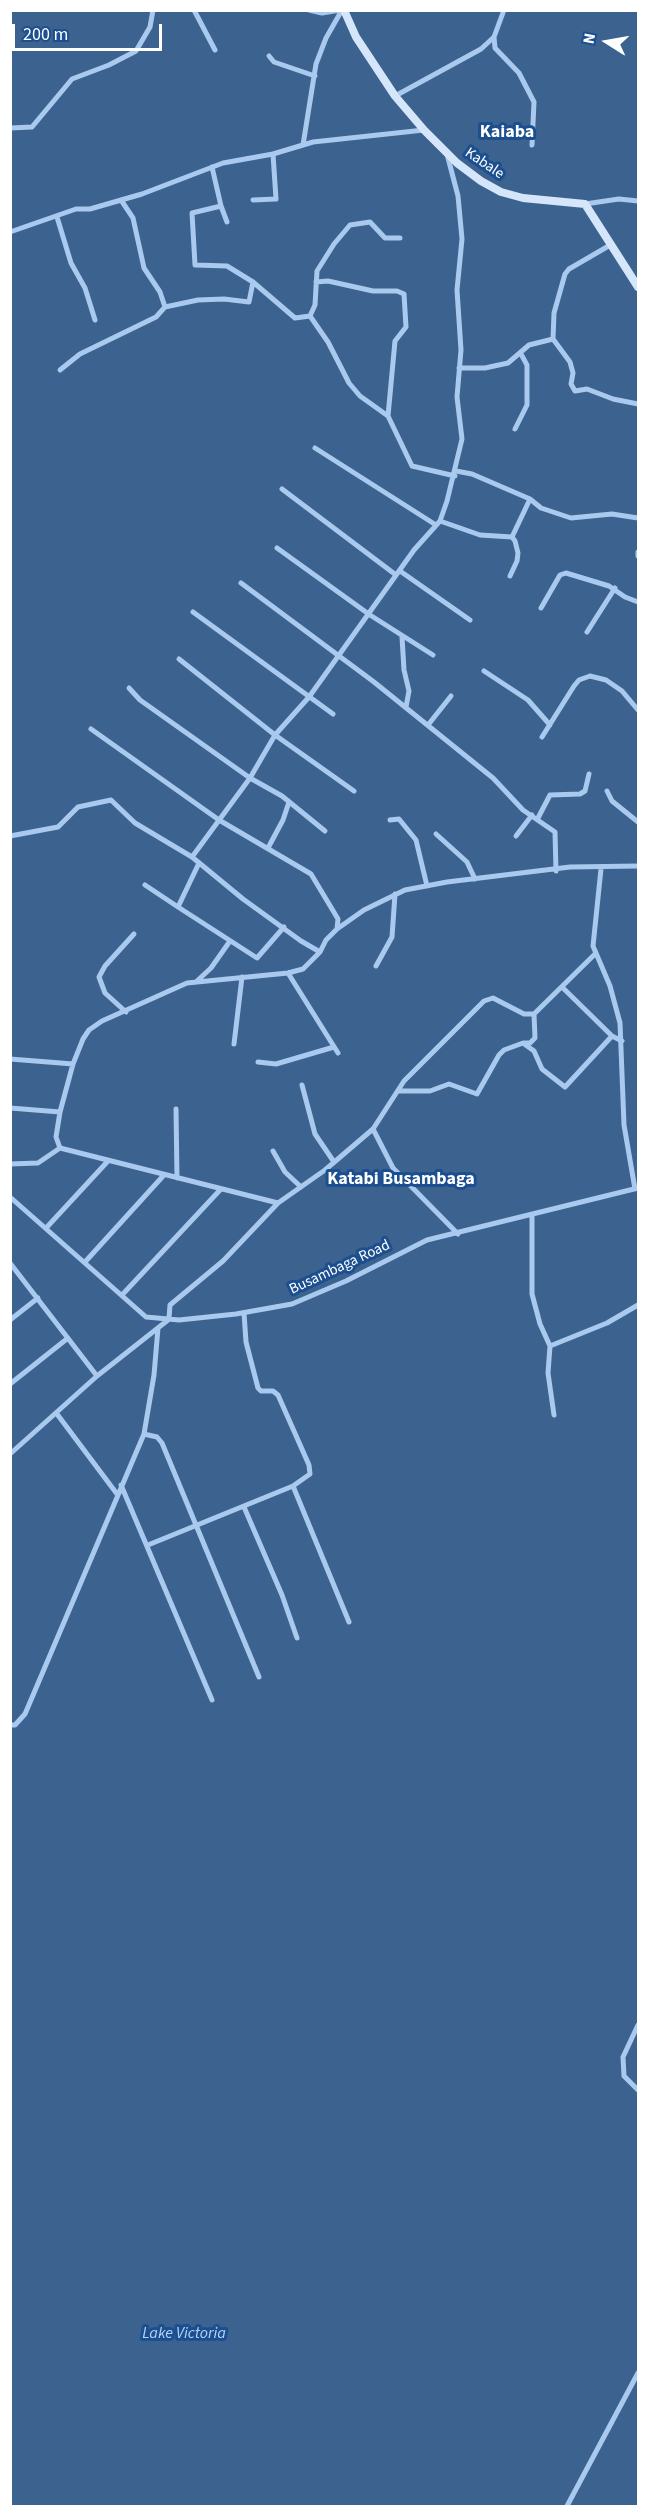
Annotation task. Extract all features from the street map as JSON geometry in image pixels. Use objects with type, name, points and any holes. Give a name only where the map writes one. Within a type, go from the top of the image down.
[{"type":"street","points":[[10,128],[32,126],[72,79],[109,65],[136,51],[150,27],[153,10]]},
{"type":"street","points":[[194,10],[215,50]]},
{"type":"street","points":[[309,10],[322,13],[342,10]]},
{"type":"street","points":[[303,145],[321,49],[342,10]]},
{"type":"street","name":"Kabale","points":[[342,10],[356,37],[395,96],[424,130],[473,176],[501,192],[524,198],[585,204]]},
{"type":"street","points":[[504,10],[494,37],[495,48],[519,74],[534,102],[532,145]]},
{"type":"street","points":[[395,96],[412,84],[459,63],[494,37]]},
{"type":"street","points":[[269,56],[274,62],[315,76]]},
{"type":"street","points":[[10,232],[76,209],[90,209],[121,200],[212,167],[250,157],[273,154],[303,145],[375,134],[424,130]]},
{"type":"street","points":[[192,857],[250,778],[276,735],[309,697],[398,573],[438,523],[455,473],[462,439],[457,398],[459,368],[457,290],[462,234],[458,196],[447,153]]},
{"type":"street","points":[[253,200],[276,199],[273,154]]},
{"type":"street","points":[[212,167],[220,206],[227,222]]},
{"type":"street","points":[[639,201],[619,199],[585,204],[634,275],[639,287]]},
{"type":"street","points":[[121,200],[133,218],[144,268],[160,292],[165,307]]},
{"type":"street","points":[[220,206],[192,213],[193,262],[202,266],[227,266],[253,282],[295,318],[310,316]]},
{"type":"street","points":[[57,217],[71,263],[85,288],[95,320]]},
{"type":"street","points":[[310,316],[315,305],[317,271],[334,244],[350,225],[370,222],[385,238],[400,238]]},
{"type":"street","points":[[612,244],[574,266],[565,274],[554,314],[553,339],[570,362],[573,373],[571,384],[574,391],[587,389],[613,399],[639,404]]},
{"type":"street","points":[[316,282],[328,280],[373,291],[397,291],[404,294],[406,327],[395,341],[388,416]]},
{"type":"street","points":[[60,370],[80,354],[156,317],[165,307],[198,300],[224,299],[249,302],[253,282]]},
{"type":"street","points":[[310,316],[328,342],[349,383],[360,396],[388,416],[412,466],[472,474],[530,499],[541,508],[571,518],[612,514],[639,518]]},
{"type":"street","points":[[459,368],[485,369],[508,363],[529,345],[553,339]]},
{"type":"street","points":[[515,429],[527,405],[527,365],[521,354]]},
{"type":"street","points":[[315,448],[438,523],[480,535],[512,537],[516,541],[518,553],[510,576]]},
{"type":"street","points":[[282,489],[398,573],[470,620]]},
{"type":"street","points":[[512,537],[530,499]]},
{"type":"street","points":[[277,548],[402,637],[433,655]]},
{"type":"street","points":[[541,608],[562,573],[615,588],[625,597],[639,602]]},
{"type":"street","points":[[241,583],[339,654],[406,707],[555,832],[556,871]]},
{"type":"street","points":[[588,632],[615,588]]},
{"type":"street","points":[[194,612],[333,714]]},
{"type":"street","points":[[402,637],[404,670],[410,691],[406,707]]},
{"type":"street","points":[[179,659],[276,735],[354,791]]},
{"type":"street","points":[[484,671],[528,700],[550,724]]},
{"type":"street","points":[[542,737],[574,686],[579,680],[590,676],[606,680],[622,691],[639,710]]},
{"type":"street","points":[[129,688],[140,700],[250,778],[289,802],[325,831]]},
{"type":"street","points":[[428,725],[451,696]]},
{"type":"street","points":[[90,729],[219,820],[311,874],[338,919],[337,929]]},
{"type":"street","points":[[516,836],[535,817],[550,795],[580,794],[585,791],[589,774]]},
{"type":"street","points":[[607,791],[612,801],[639,822]]},
{"type":"street","points":[[10,836],[58,827],[78,807],[111,800],[135,823],[192,857],[243,899],[320,952]]},
{"type":"street","points":[[268,848],[284,820],[289,802]]},
{"type":"street","points":[[390,820],[394,817],[399,819],[416,840],[427,886]]},
{"type":"street","points":[[436,834],[467,862],[475,879]]},
{"type":"street","points":[[178,906],[199,863]]},
{"type":"street","points":[[60,1148],[56,1137],[60,1112],[73,1064],[88,1030],[187,983],[288,974],[303,969],[320,952],[326,940],[337,929],[364,910],[395,894],[427,886],[475,879],[580,867],[601,869],[639,866]]},
{"type":"street","points":[[601,869],[592,936],[596,953],[610,986],[622,1041],[623,1113],[637,1189]]},
{"type":"street","points":[[145,885],[257,958],[284,927]]},
{"type":"street","points":[[376,966],[392,937],[395,894]]},
{"type":"street","points":[[126,1012],[105,993],[99,977],[134,934]]},
{"type":"street","points":[[196,982],[211,968],[230,941]]},
{"type":"street","points":[[10,1454],[97,1376],[169,1318],[170,1305],[223,1261],[278,1203],[334,1162],[373,1129],[398,1091],[448,1035],[484,1001],[493,998],[524,1014],[534,1014],[596,953]]},
{"type":"street","points":[[258,1062],[276,1064],[336,1050],[288,974]]},
{"type":"street","points":[[234,1044],[242,977]]},
{"type":"street","points":[[562,987],[612,1036],[622,1041]]},
{"type":"street","points":[[398,1091],[430,1091],[449,1084],[477,1094],[504,1050],[523,1043],[530,1043],[535,1038],[534,1014]]},
{"type":"street","points":[[523,1043],[534,1051],[542,1069],[564,1087],[612,1036]]},
{"type":"street","points":[[10,1059],[73,1064]]},
{"type":"street","points":[[302,1085],[315,1134],[334,1162]]},
{"type":"street","points":[[10,1108],[60,1112]]},
{"type":"street","points":[[176,1109],[177,1178]]},
{"type":"street","points":[[373,1129],[393,1168],[458,1234]]},
{"type":"street","points":[[10,1164],[38,1163],[60,1148],[278,1203]]},
{"type":"street","points":[[273,1151],[285,1172],[301,1187]]},
{"type":"street","points":[[47,1227],[108,1161]]},
{"type":"street","points":[[85,1262],[164,1175]]},
{"type":"street","name":"Busambaga Road","points":[[10,1197],[150,1319],[179,1320],[244,1313],[307,1299],[427,1240],[637,1189]]},
{"type":"street","points":[[122,1295],[220,1190]]},
{"type":"street","points":[[532,1216],[532,1294],[540,1324],[550,1346],[548,1373],[554,1415]]},
{"type":"street","points":[[10,1263],[97,1376]]},
{"type":"street","points":[[10,1320],[38,1298]]},
{"type":"street","points":[[550,1346],[592,1330],[639,1305]]},
{"type":"street","points":[[148,1545],[244,1507],[308,1477],[309,1465],[278,1395],[273,1391],[261,1391],[258,1388],[246,1342],[244,1313]]},
{"type":"street","points":[[10,1725],[15,1725],[25,1714],[144,1434],[158,1328]]},
{"type":"street","points":[[10,1384],[68,1338]]},
{"type":"street","points":[[57,1414],[117,1494]]},
{"type":"street","points":[[144,1434],[160,1439],[259,1677]]},
{"type":"street","points":[[121,1485],[212,1700]]},
{"type":"street","points":[[293,1486],[349,1622]]},
{"type":"street","points":[[244,1507],[282,1595],[297,1638]]},
{"type":"street","points":[[639,2025],[623,2056],[624,2076],[639,2090]]},
{"type":"street","points":[[567,2506],[638,2374]]},
{"type":"water","name":"Lake Victoria","points":[[11,11],[638,11],[638,2506],[11,2506]]},
{"type":"district","name":"Kaiaba","points":[[507,133]]},
{"type":"district","name":"Katabi Busambaga","points":[[401,1180]]}]
